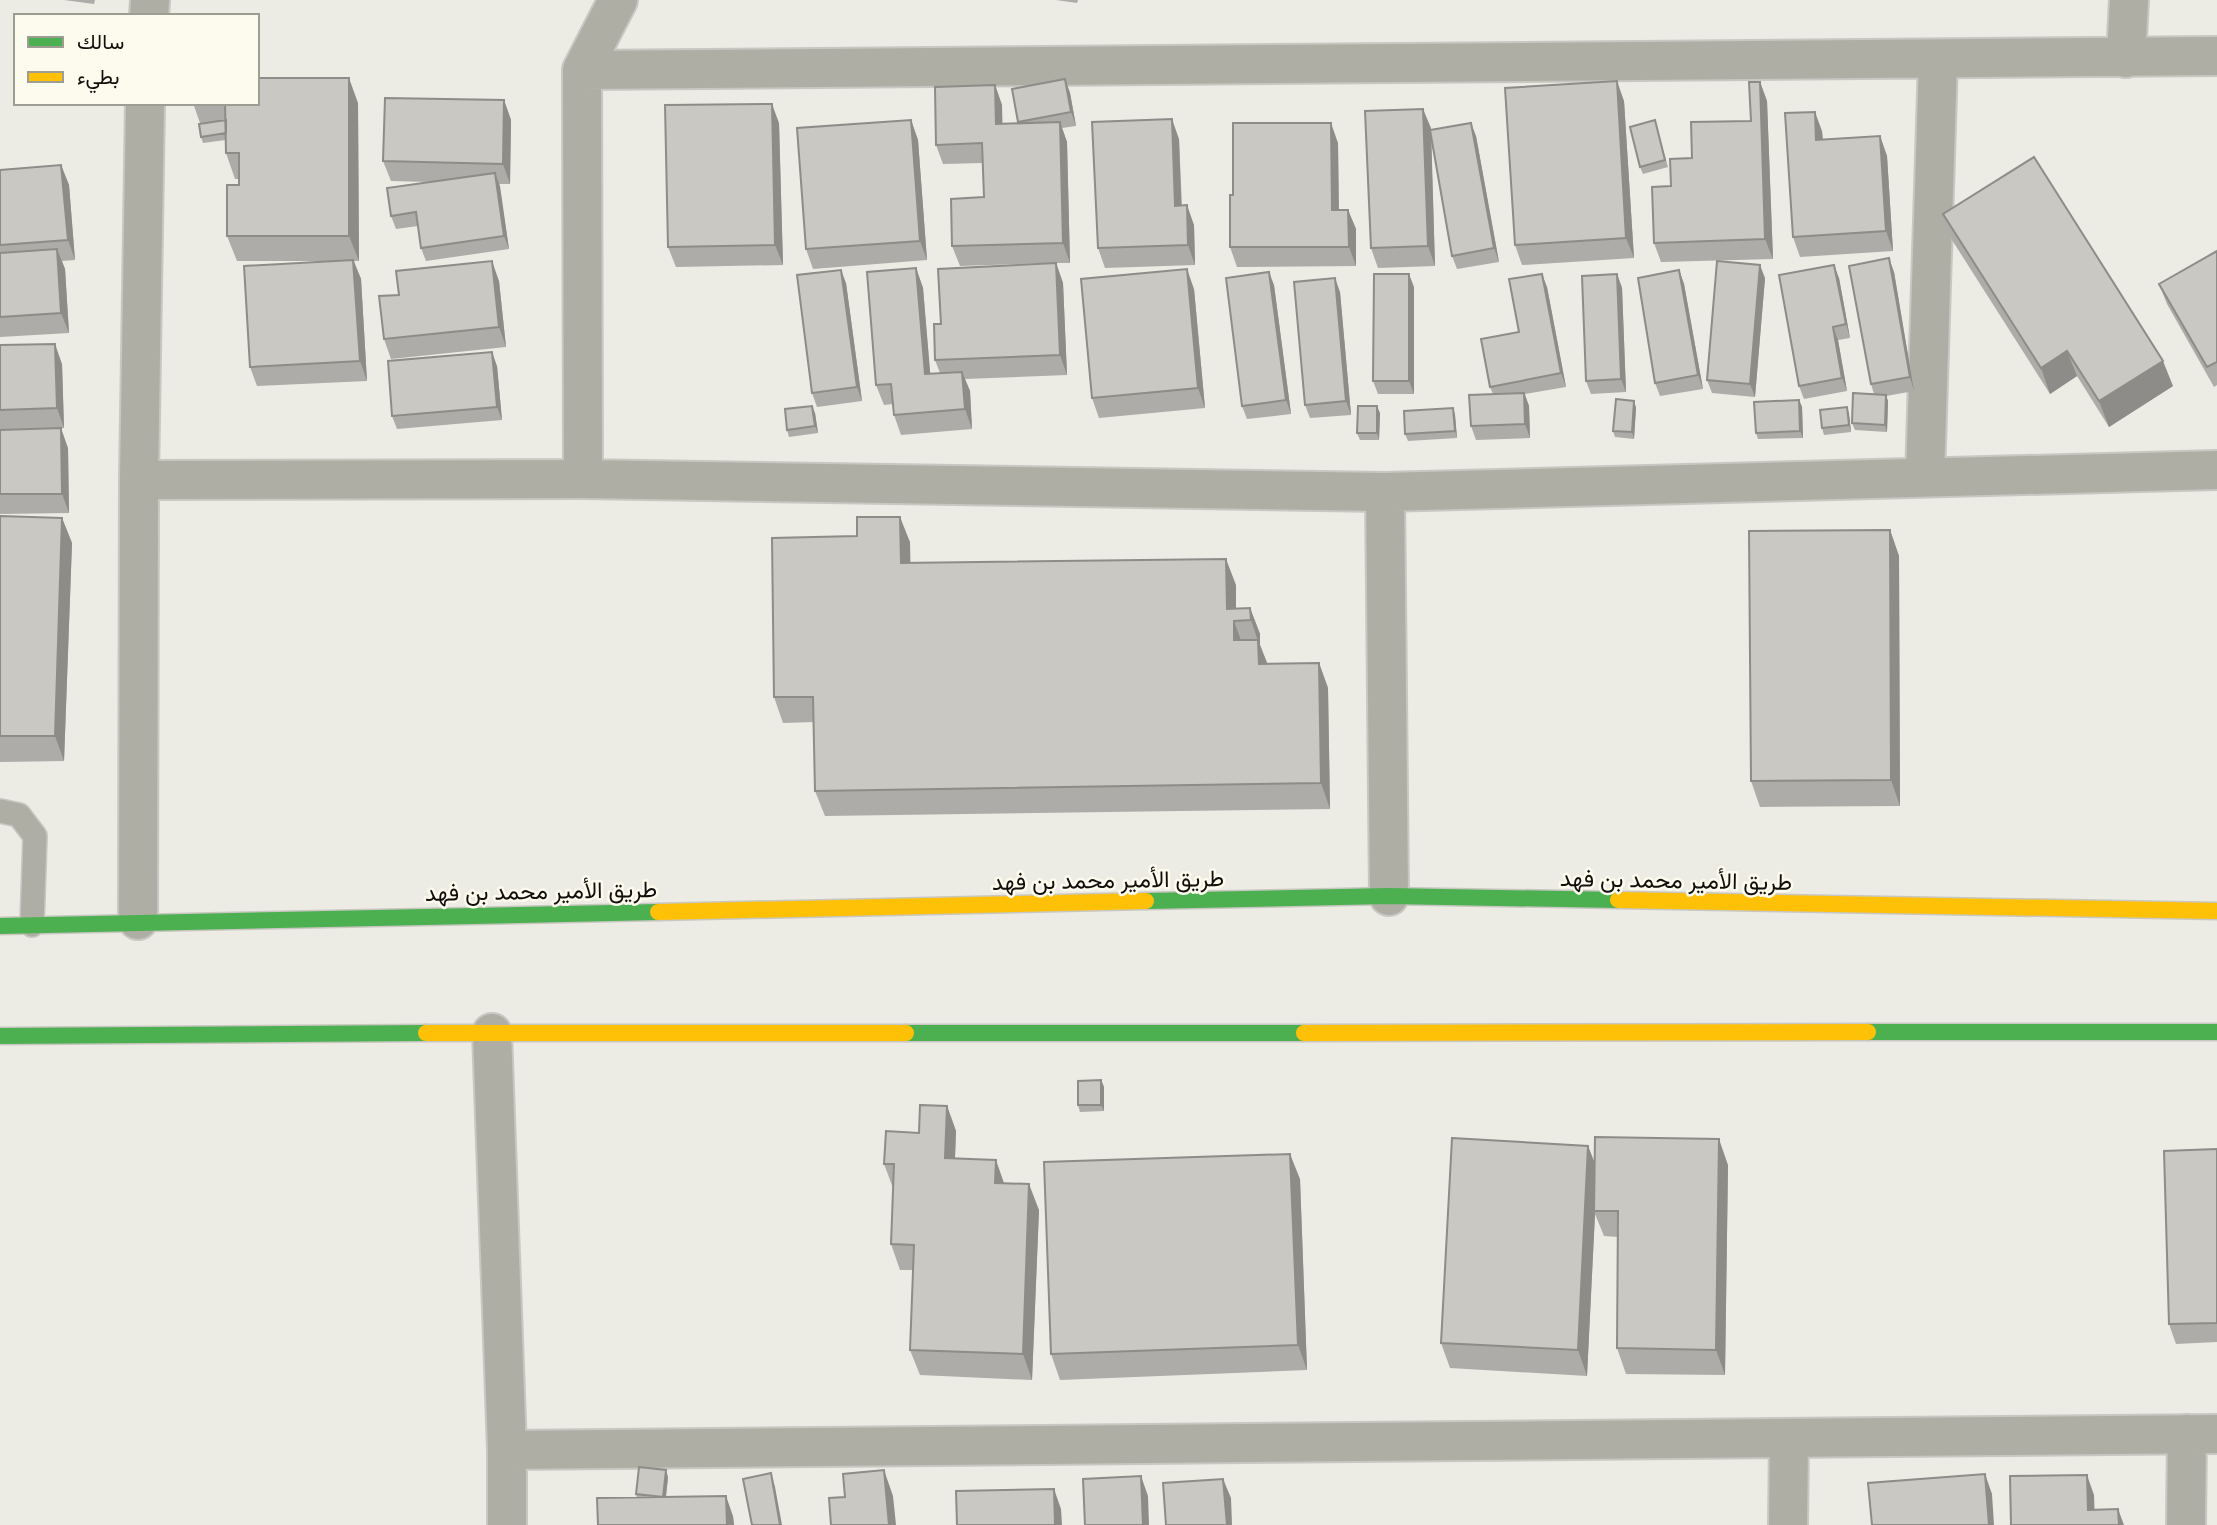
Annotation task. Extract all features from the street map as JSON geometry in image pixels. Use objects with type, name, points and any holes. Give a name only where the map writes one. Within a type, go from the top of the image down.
[{"type":"street","points":[[583,479],[582,70],[618,0]]},
{"type":"street","points":[[2126,58],[2129,0]]},
{"type":"street","points":[[582,70],[2217,56]]},
{"type":"street","points":[[1925,477],[1938,60]]},
{"type":"street","points":[[138,920],[139,480],[145,105]]},
{"type":"street","points":[[139,480],[583,479],[1385,492],[2217,470]]},
{"type":"street","points":[[1385,492],[1389,896]]},
{"type":"street","name":"طريق الأمير محمد بن فهد","points":[[0,926],[138,920],[1389,896],[2217,911]]},
{"type":"street","points":[[0,1036],[492,1033],[2217,1032]]},
{"type":"street","points":[[492,1033],[508,1525]]},
{"type":"street","points":[[507,1450],[2202,1434],[2186,1525]]},
{"type":"street","points":[[1788,1525],[1789,1438]]},
{"type":"lane","points":[[0,811],[19,815],[35,836],[32,925]]},
{"type":"building","points":[[259,78],[349,78],[349,236],[227,236],[227,185],[239,185],[239,153],[226,153],[225,105],[259,105]]},
{"type":"building","points":[[1065,79],[1071,112],[1018,122],[1012,89]]},
{"type":"building","points":[[1617,81],[1626,238],[1515,245],[1505,88]]},
{"type":"building","points":[[1749,82],[1760,82],[1765,239],[1654,243],[1652,187],[1671,186],[1670,159],[1692,158],[1691,122],[1751,121]]},
{"type":"building","points":[[995,85],[996,124],[1060,122],[1063,243],[952,246],[951,199],[984,197],[982,143],[936,145],[935,87]]},
{"type":"building","points":[[385,98],[504,100],[503,164],[383,161]]},
{"type":"building","points":[[772,104],[775,245],[668,247],[665,105]]},
{"type":"building","points":[[1423,109],[1428,246],[1371,248],[1365,111]]},
{"type":"building","points":[[1815,112],[1816,140],[1880,136],[1886,231],[1793,237],[1785,113]]},
{"type":"building","points":[[1172,119],[1175,206],[1187,205],[1188,245],[1098,248],[1092,122]]},
{"type":"building","points":[[226,120],[226,133],[201,137],[199,124]]},
{"type":"building","points":[[911,120],[920,241],[806,249],[797,128]]},
{"type":"building","points":[[1655,120],[1665,160],[1640,167],[1630,127]]},
{"type":"building","points":[[1233,123],[1331,123],[1332,210],[1348,210],[1349,247],[1230,247]]},
{"type":"building","points":[[1471,123],[1494,248],[1452,256],[1430,130]]},
{"type":"building","points":[[2034,157],[2163,361],[2099,401],[2067,351],[2041,368],[1943,214]]},
{"type":"building","points":[[61,165],[68,240],[0,245],[0,170]]},
{"type":"building","points":[[495,173],[504,236],[421,248],[416,212],[391,216],[387,188]]},
{"type":"building","points":[[57,249],[61,313],[0,317],[0,253]]},
{"type":"building","points":[[2217,251],[2217,362],[2207,367],[2159,284]]},
{"type":"building","points":[[1889,258],[1910,377],[1871,384],[1849,266]]},
{"type":"building","points":[[353,260],[360,361],[250,367],[244,266]]},
{"type":"building","points":[[492,261],[499,327],[384,339],[379,296],[399,295],[396,271]]},
{"type":"building","points":[[1717,261],[1760,265],[1750,384],[1707,380]]},
{"type":"building","points":[[1056,263],[1060,355],[935,360],[934,324],[941,324],[938,269]]},
{"type":"building","points":[[1834,265],[1846,324],[1833,327],[1842,378],[1799,386],[1779,275]]},
{"type":"building","points":[[916,268],[925,374],[962,372],[965,409],[894,415],[891,384],[876,385],[867,272]]},
{"type":"building","points":[[1187,269],[1198,388],[1092,398],[1081,279]]},
{"type":"building","points":[[841,270],[857,387],[812,393],[797,275]]},
{"type":"building","points":[[1679,270],[1698,375],[1655,383],[1638,278]]},
{"type":"building","points":[[1269,272],[1286,400],[1242,406],[1226,278]]},
{"type":"building","points":[[1374,274],[1409,274],[1409,381],[1373,381]]},
{"type":"building","points":[[1542,274],[1561,373],[1490,387],[1481,339],[1519,332],[1509,279]]},
{"type":"building","points":[[1617,274],[1621,379],[1586,381],[1582,276]]},
{"type":"building","points":[[1335,278],[1346,401],[1305,405],[1294,282]]},
{"type":"building","points":[[55,344],[57,408],[0,410],[0,345]]},
{"type":"building","points":[[492,352],[497,407],[392,416],[388,361]]},
{"type":"building","points":[[1524,393],[1525,424],[1471,426],[1469,395]]},
{"type":"building","points":[[1853,393],[1886,395],[1885,425],[1852,423]]},
{"type":"building","points":[[1616,399],[1634,401],[1632,432],[1613,431]]},
{"type":"building","points":[[1799,400],[1800,431],[1756,433],[1754,402]]},
{"type":"building","points":[[812,406],[815,426],[787,430],[785,409]]},
{"type":"building","points":[[1358,406],[1377,406],[1377,433],[1357,433]]},
{"type":"building","points":[[1847,407],[1849,425],[1822,428],[1820,410]]},
{"type":"building","points":[[1453,408],[1455,431],[1405,434],[1404,411]]},
{"type":"building","points":[[61,428],[62,494],[0,494],[0,430]]},
{"type":"building","points":[[0,516],[62,518],[55,736],[0,736]]},
{"type":"building","points":[[857,517],[900,517],[901,563],[1226,559],[1227,609],[1250,608],[1251,620],[1234,621],[1234,640],[1258,640],[1259,664],[1319,663],[1321,783],[815,791],[813,697],[774,697],[772,538],[857,536]]},
{"type":"building","points":[[1890,530],[1891,780],[1751,781],[1749,531]]},
{"type":"building","points":[[1101,1080],[1101,1105],[1078,1105],[1078,1081]]},
{"type":"building","points":[[920,1105],[947,1106],[945,1158],[996,1160],[995,1183],[1029,1184],[1023,1354],[910,1350],[914,1245],[891,1244],[894,1164],[884,1164],[886,1131],[919,1133]]},
{"type":"building","points":[[1595,1137],[1719,1139],[1716,1350],[1617,1348],[1618,1211],[1594,1211]]},
{"type":"building","points":[[1452,1138],[1588,1146],[1578,1350],[1441,1343]]},
{"type":"building","points":[[2217,1149],[2217,1323],[2169,1324],[2164,1151]]},
{"type":"building","points":[[1290,1154],[1298,1345],[1051,1354],[1044,1162]]},
{"type":"building","points":[[639,1467],[666,1470],[663,1497],[636,1494]]},
{"type":"building","points":[[884,1470],[889,1525],[831,1525],[829,1498],[845,1497],[843,1474]]},
{"type":"building","points":[[771,1473],[780,1525],[752,1525],[743,1479]]},
{"type":"building","points":[[1985,1474],[1989,1525],[1872,1525],[1868,1483]]},
{"type":"building","points":[[2087,1475],[2088,1510],[2118,1509],[2119,1525],[2011,1525],[2010,1476]]},
{"type":"building","points":[[1141,1476],[1143,1525],[1085,1525],[1083,1479]]},
{"type":"building","points":[[1223,1479],[1227,1525],[1166,1525],[1163,1483]]},
{"type":"building","points":[[1054,1489],[1055,1525],[957,1525],[956,1491]]},
{"type":"building","points":[[726,1496],[727,1525],[598,1525],[597,1498]]},
{"type":"traffic: fast","points":[[1146,901],[1389,896],[1618,900]]},
{"type":"traffic: fast","points":[[0,926],[658,912]]},
{"type":"traffic: fast","points":[[1868,1032],[2217,1032]]},
{"type":"traffic: fast","points":[[0,1036],[426,1033]]},
{"type":"traffic: fast","points":[[906,1033],[1304,1033]]},
{"type":"traffic: slow","points":[[1618,900],[2217,911]]},
{"type":"traffic: slow","points":[[658,912],[1146,901]]},
{"type":"traffic: slow","points":[[1304,1033],[1868,1032]]},
{"type":"traffic: slow","points":[[426,1033],[906,1033]]}]
